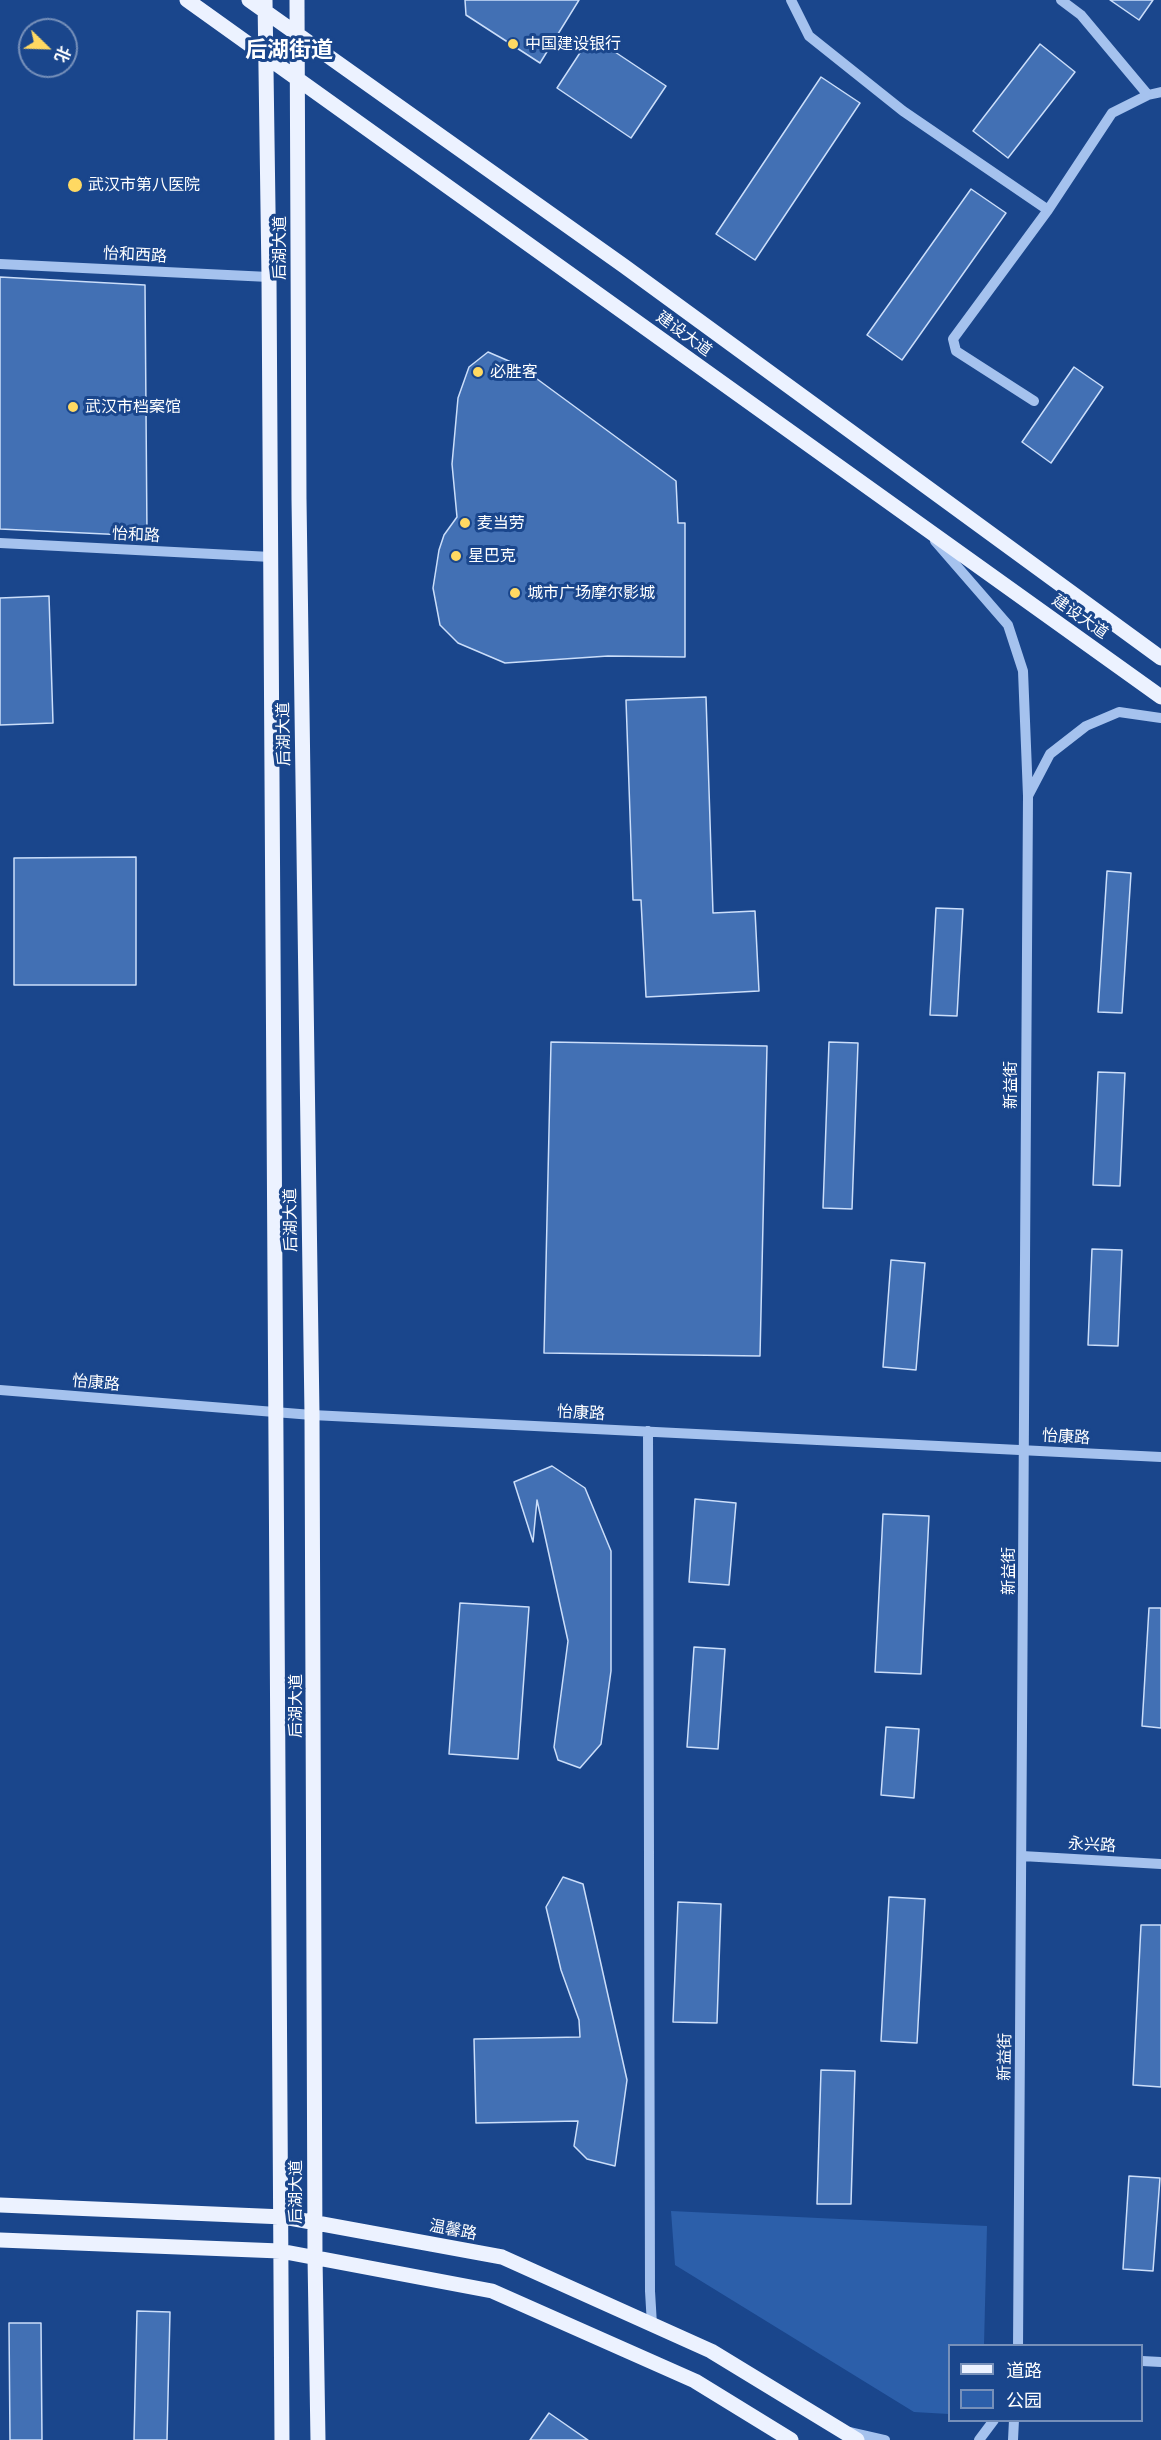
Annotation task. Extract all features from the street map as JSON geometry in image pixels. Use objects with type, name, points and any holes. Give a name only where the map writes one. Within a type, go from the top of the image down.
[{"type":"main road","name":"建设大道","points":[[187,0],[1161,697]]},
{"type":"main road","name":"建设大道","points":[[249,0],[265,6],[297,34],[624,266],[1161,658]]},
{"type":"main road","name":"后湖大道","points":[[297,0],[299,499],[312,1416],[314,2222],[318,2440]]},
{"type":"main road","name":"后湖大道","points":[[265,6],[271,557],[274,1413],[282,2440]]},
{"type":"main road","name":"温馨路","points":[[0,2205],[279,2216],[502,2257],[711,2351],[857,2440]]},
{"type":"main road","points":[[0,2240],[280,2251],[492,2290],[695,2381],[791,2440]]},
{"type":"street","points":[[791,0],[809,36],[903,111],[1048,210]]},
{"type":"street","points":[[1061,0],[1081,15],[1148,95]]},
{"type":"street","points":[[1034,401],[956,351],[953,339],[1048,210],[1112,113],[1148,95],[1161,92]]},
{"type":"street","name":"怡和西路","points":[[0,264],[269,277]]},
{"type":"street","name":"新益街","points":[[923,527],[1008,625],[1023,671],[1028,796],[1017,2344]]},
{"type":"street","name":"怡和路","points":[[0,543],[271,557]]},
{"type":"street","points":[[1028,796],[1050,754],[1086,726],[1119,712],[1161,718]]},
{"type":"street","name":"怡康路","points":[[0,1390],[312,1416],[1161,1457]]},
{"type":"street","points":[[648,1431],[652,2325]]},
{"type":"street","name":"永兴路","points":[[1022,1856],[1161,1864]]},
{"type":"street","points":[[1143,2361],[1161,2362]]},
{"type":"street","points":[[979,2440],[992,2422]]},
{"type":"street","points":[[1013,2440],[1014,2423]]},
{"type":"street","points":[[1014,2423],[1018,2440]]},
{"type":"street","points":[[840,2430],[885,2440]]},
{"type":"green space","points":[[671,2211],[987,2226],[984,2344],[948,2344],[948,2414],[914,2412],[675,2265]]},
{"type":"building","points":[[465,0],[579,0],[540,63],[466,15]]},
{"type":"building","points":[[1110,0],[1153,0],[1139,20]]},
{"type":"building","points":[[591,36],[666,86],[631,138],[557,88]]},
{"type":"building","points":[[1040,44],[1075,72],[1008,158],[973,131]]},
{"type":"building","points":[[821,77],[860,103],[755,260],[716,234]]},
{"type":"building","points":[[971,189],[1006,213],[902,360],[867,335]]},
{"type":"building","name":"武汉市档案馆","points":[[0,277],[145,285],[147,536],[0,529]]},
{"type":"building","points":[[488,352],[518,365],[676,481],[678,523],[685,523],[685,657],[608,656],[505,663],[458,643],[440,625],[433,588],[439,550],[444,535],[457,517],[452,464],[458,398],[469,367]]},
{"type":"building","points":[[1074,367],[1103,387],[1051,463],[1022,442]]},
{"type":"building","points":[[49,596],[53,723],[0,725],[0,598]]},
{"type":"building","points":[[706,697],[713,913],[755,911],[759,991],[646,997],[641,900],[633,900],[626,700]]},
{"type":"building","points":[[136,857],[136,985],[14,985],[14,858]]},
{"type":"building","points":[[1107,871],[1131,873],[1122,1013],[1098,1012]]},
{"type":"building","points":[[936,908],[963,909],[957,1016],[930,1015]]},
{"type":"building","points":[[551,1042],[767,1046],[760,1356],[544,1353]]},
{"type":"building","points":[[829,1042],[858,1043],[852,1209],[823,1208]]},
{"type":"building","points":[[1098,1072],[1125,1073],[1120,1186],[1093,1185]]},
{"type":"building","points":[[1092,1249],[1122,1250],[1118,1346],[1088,1345]]},
{"type":"building","points":[[891,1260],[925,1263],[916,1370],[883,1367]]},
{"type":"building","points":[[552,1466],[585,1488],[611,1551],[611,1671],[601,1744],[580,1768],[558,1760],[554,1747],[568,1641],[537,1500],[533,1542],[514,1482]]},
{"type":"building","points":[[695,1499],[736,1503],[729,1585],[689,1582]]},
{"type":"building","points":[[883,1514],[929,1516],[921,1674],[875,1672]]},
{"type":"building","points":[[460,1603],[529,1607],[518,1759],[449,1754]]},
{"type":"building","points":[[1149,1608],[1161,1608],[1161,1728],[1142,1726]]},
{"type":"building","points":[[694,1647],[725,1649],[718,1749],[687,1747]]},
{"type":"building","points":[[886,1727],[919,1729],[914,1798],[881,1795]]},
{"type":"building","points":[[563,1877],[583,1884],[627,2080],[615,2166],[587,2159],[574,2146],[578,2121],[476,2123],[474,2039],[580,2037],[579,2020],[561,1970],[546,1907]]},
{"type":"building","points":[[889,1897],[925,1899],[917,2043],[881,2041]]},
{"type":"building","points":[[678,1902],[721,1904],[717,2023],[673,2022]]},
{"type":"building","points":[[1141,1925],[1161,1925],[1161,2087],[1133,2085]]},
{"type":"building","points":[[821,2070],[855,2071],[851,2204],[817,2204]]},
{"type":"building","points":[[1129,2176],[1160,2178],[1153,2271],[1123,2269]]},
{"type":"building","points":[[137,2311],[170,2312],[167,2440],[134,2440]]},
{"type":"building","points":[[9,2323],[41,2323],[42,2440],[10,2440]]},
{"type":"building","points":[[549,2413],[588,2440],[530,2440]]},
{"type":"place","name":"中国建设银行","points":[[513,44]]},
{"type":"place","name":"武汉市第八医院","points":[[75,185]]},
{"type":"place","name":"必胜客","points":[[478,372]]},
{"type":"place","name":"武汉市档案馆","points":[[73,407]]},
{"type":"place","name":"麦当劳","points":[[465,523]]},
{"type":"place","name":"星巴克","points":[[456,556]]},
{"type":"place","name":"城市广场摩尔影城","points":[[515,593]]},
{"type":"district","name":"后湖街道","points":[[289,50]]}]
